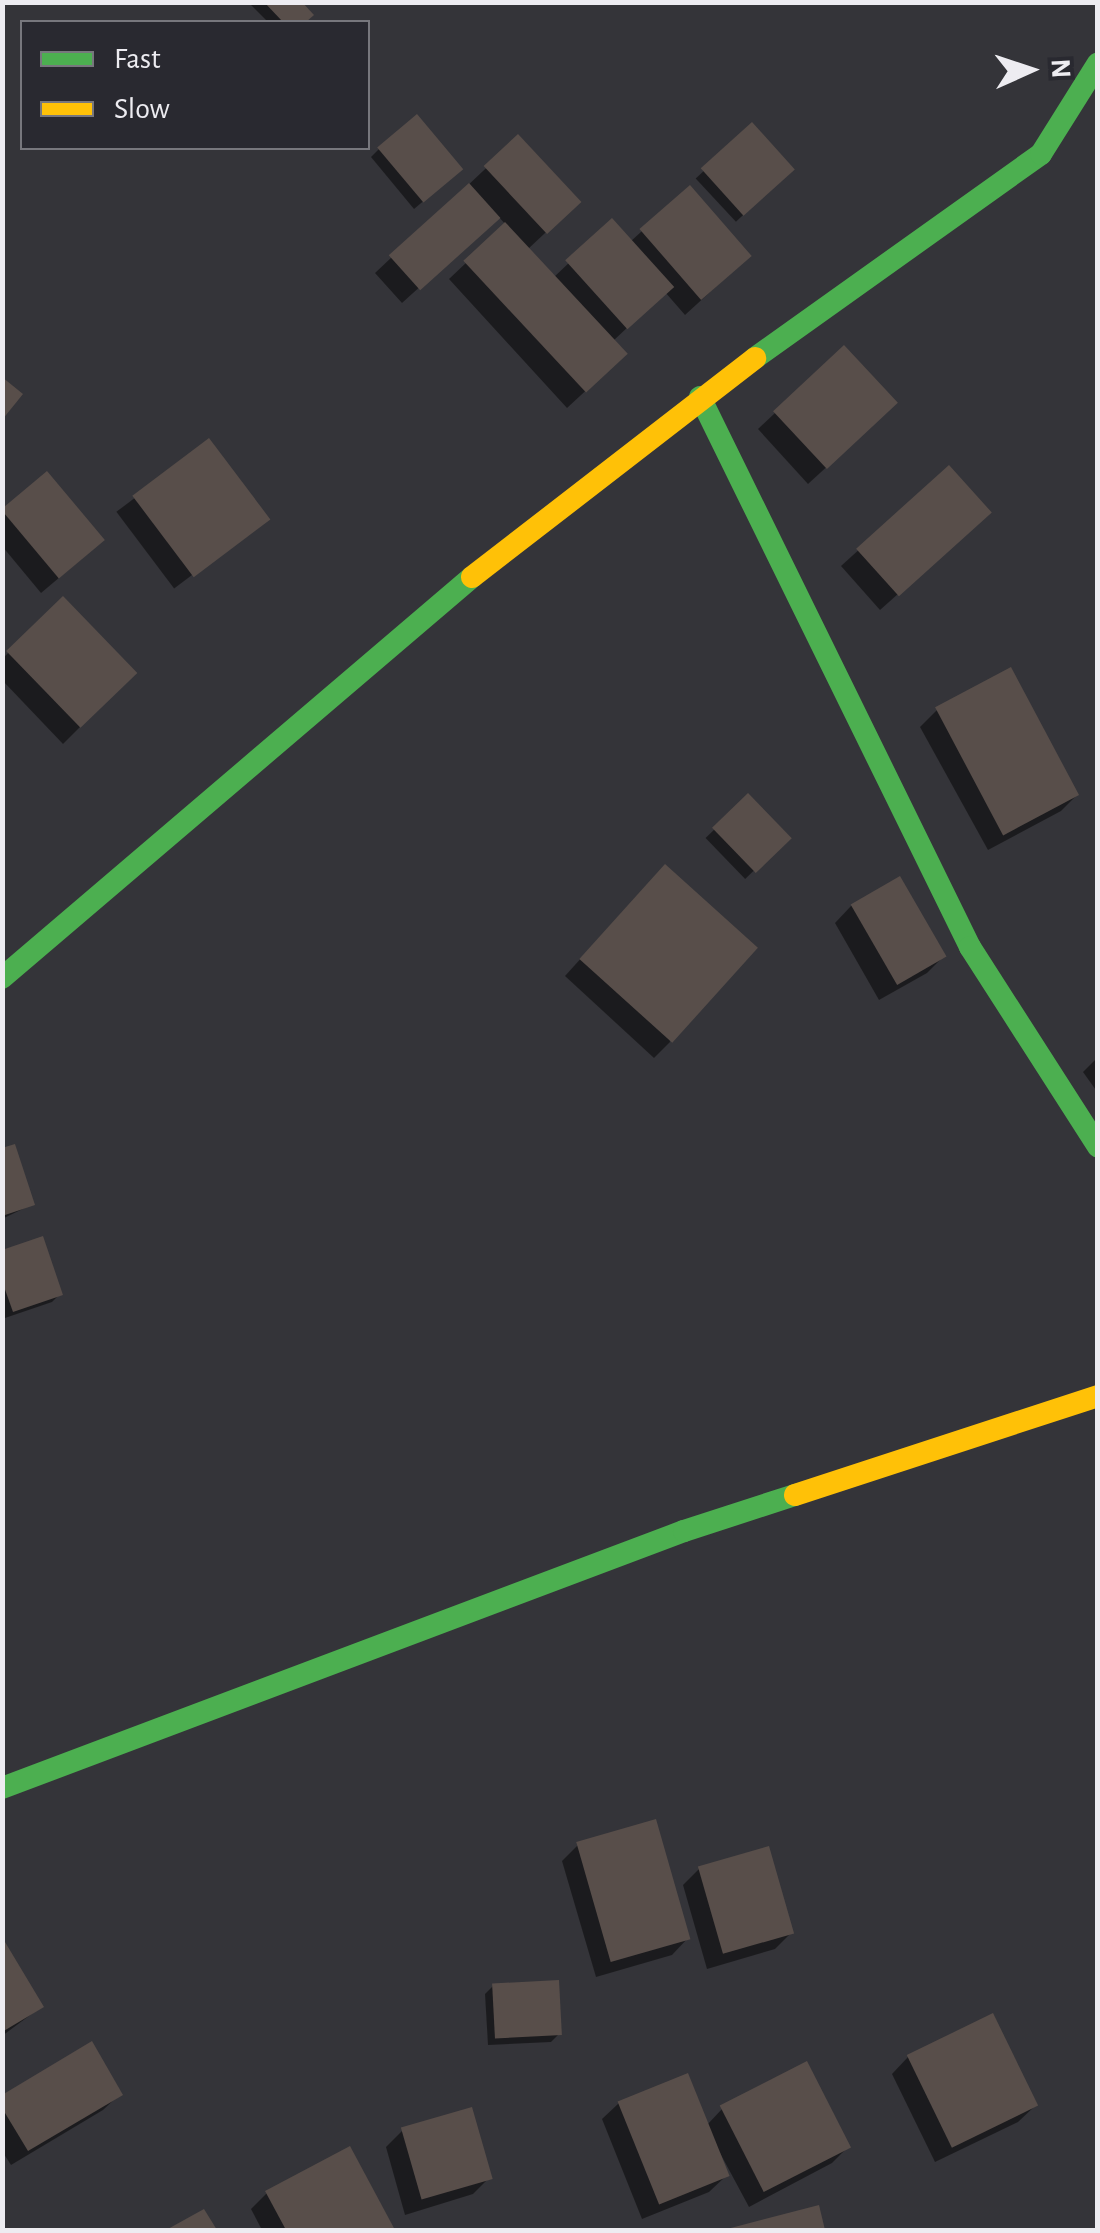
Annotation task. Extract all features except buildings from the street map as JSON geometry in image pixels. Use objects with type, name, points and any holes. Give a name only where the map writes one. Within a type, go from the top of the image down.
[{"type":"street","points":[[2,978],[408,627],[700,397],[1040,154],[1098,63]]},
{"type":"street","points":[[700,397],[970,946],[1098,1146]]},
{"type":"street","points":[[2,1788],[684,1531],[1098,1396]]},
{"type":"traffic: fast","points":[[755,358],[1041,154],[1098,63]]},
{"type":"traffic: fast","points":[[700,397],[970,947],[1098,1146]]},
{"type":"traffic: fast","points":[[2,978],[472,577]]},
{"type":"traffic: fast","points":[[2,1788],[684,1531],[795,1495]]},
{"type":"traffic: slow","points":[[472,577],[755,358]]},
{"type":"traffic: slow","points":[[795,1495],[1098,1396]]}]
